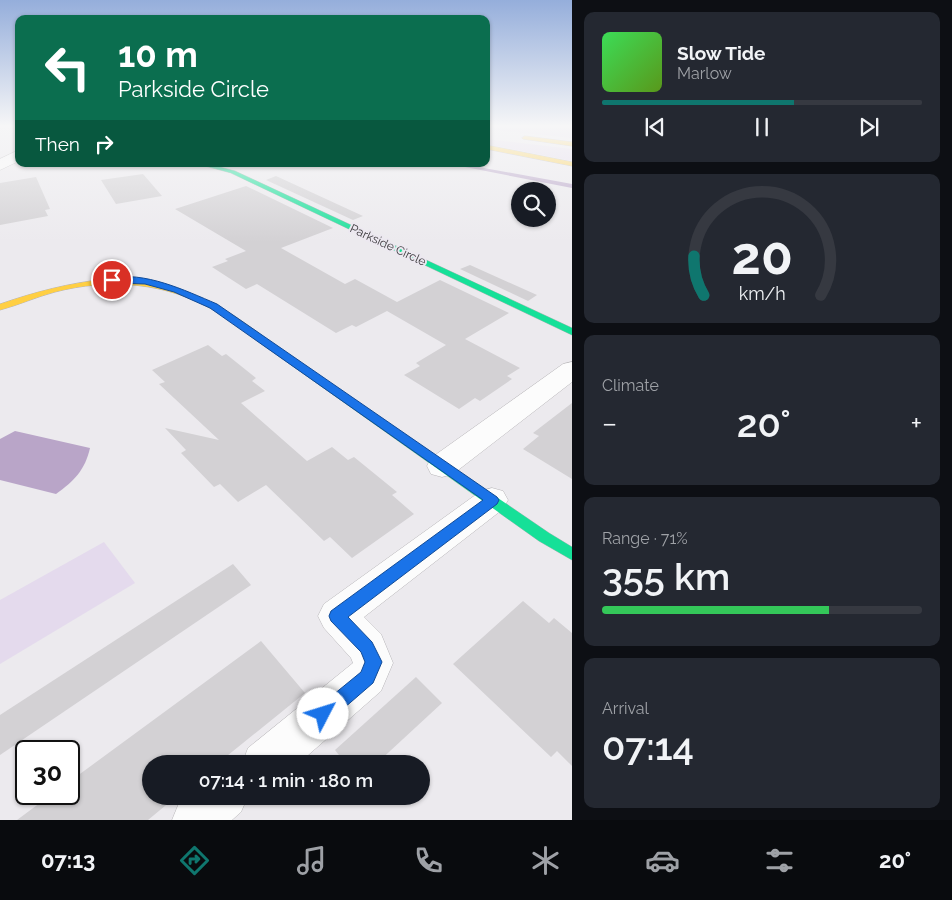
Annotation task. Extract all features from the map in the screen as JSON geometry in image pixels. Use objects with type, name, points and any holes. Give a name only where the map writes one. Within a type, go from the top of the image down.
[{"type":"main road","name":"Parkside Circle","points":[[213,167],[233,172],[572,332]]},
{"type":"main road","points":[[0,307],[62,286],[112,280],[146,282],[177,290],[213,306],[572,554]]},
{"type":"street","points":[[442,466],[572,370]]},
{"type":"street","points":[[275,755],[367,677],[374,662],[367,647],[337,616],[492,500]]},
{"type":"street","points":[[196,820],[214,805]]},
{"type":"shaded area","points":[[15,431],[90,448],[88,456],[78,474],[56,494],[0,480],[0,439]]},
{"type":"shaded area","points":[[104,542],[135,583],[0,664],[0,600]]},
{"type":"building","points":[[143,174],[162,196],[116,204],[101,180]]},
{"type":"building","points":[[276,176],[363,216],[353,220],[266,180]]},
{"type":"building","points":[[36,177],[50,209],[45,210],[48,216],[0,225],[0,183]]},
{"type":"building","points":[[246,186],[333,228],[281,248],[345,284],[355,279],[397,302],[440,280],[509,313],[465,339],[520,368],[507,376],[512,379],[480,401],[475,398],[459,409],[404,375],[420,366],[416,363],[446,345],[387,311],[356,327],[352,325],[336,333],[257,284],[246,289],[212,267],[228,261],[225,259],[246,251],[175,209]]},
{"type":"building","points":[[470,265],[537,295],[528,301],[460,269]]},
{"type":"building","points":[[208,345],[222,356],[226,354],[256,378],[252,381],[265,391],[241,403],[307,461],[332,447],[348,460],[354,457],[397,492],[392,495],[414,514],[352,558],[330,537],[324,541],[266,485],[238,502],[220,484],[214,487],[181,453],[186,450],[165,428],[219,440],[159,384],[165,382],[152,370]]},
{"type":"building","points":[[572,403],[572,479],[523,449],[539,436],[533,433]]},
{"type":"building","points":[[233,564],[251,585],[22,740],[15,740],[15,745],[0,755],[0,715]]},
{"type":"building","points":[[523,601],[549,623],[554,618],[572,633],[572,766],[557,751],[551,757],[453,664]]},
{"type":"building","points":[[261,641],[305,693],[228,755],[142,755],[142,805],[166,805],[148,820],[17,820],[37,805],[80,805],[80,774]]},
{"type":"building","points":[[416,677],[442,703],[386,755],[339,755],[335,750]]},
{"type":"waterway","points":[[471,167],[572,186]]},
{"type":"traffic: fast","points":[[213,167],[233,172],[572,332]]},
{"type":"traffic: fast","points":[[262,340],[544,537],[572,554]]},
{"type":"traffic: slow","points":[[0,307],[28,297],[80,284],[106,281],[157,285],[184,293],[211,305],[262,340]]},
{"type":"route","points":[[112,280],[146,282],[177,290],[213,306],[492,500],[337,616],[367,647],[374,662],[367,677],[323,714]]}]
